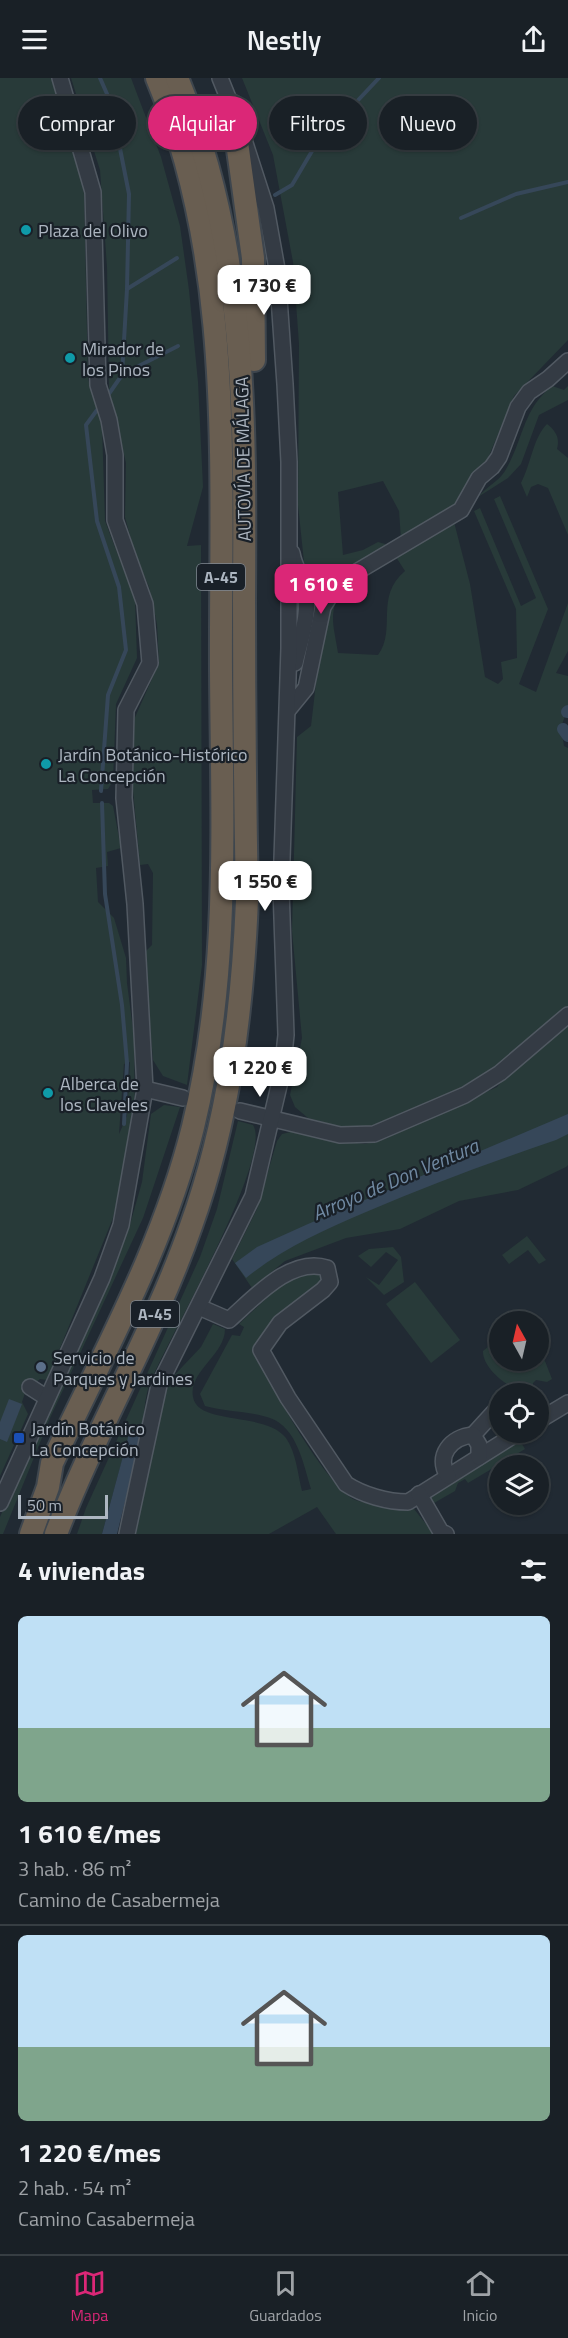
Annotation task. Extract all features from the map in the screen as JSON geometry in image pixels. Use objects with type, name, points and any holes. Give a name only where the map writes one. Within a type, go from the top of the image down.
[{"type":"highway","name":"AUTOVÍA DE MÁLAGA","points":[[56,1534],[94,1441],[158,1307],[190,1228],[224,1119],[244,976],[247,901],[245,442],[240,340],[228,248],[213,181],[162,81]]},
{"type":"highway","name":"AUTOVÍA DE MÁLAGA","points":[[31,1534],[48,1487],[52,1463],[173,1197],[205,1072],[219,973],[222,861],[220,449],[217,340],[207,252],[194,187],[162,81]]},
{"type":"highway","points":[[239,150],[254,268],[253,394],[245,442]]},
{"type":"highway","points":[[16,1534],[37,1482],[52,1463]]},
{"type":"street","points":[[1,1498],[102,1278],[125,1210],[145,1089],[135,904],[124,798],[126,710],[150,663],[145,604],[116,520],[115,455],[109,420],[98,385],[93,192],[60,78]]},
{"type":"street","points":[[220,78],[228,96]]},
{"type":"street","points":[[127,1534],[159,1385],[253,1196],[282,1073],[286,1035],[281,889],[288,710],[307,600],[303,580],[293,563],[288,532],[285,384],[277,269],[266,208],[247,150]]},
{"type":"street","points":[[288,710],[306,688],[323,607],[338,583],[464,514],[479,478],[492,467],[499,457],[523,400],[568,361]]},
{"type":"street","points":[[240,1111],[340,1135],[374,1134],[465,1095],[501,1073],[568,1015]]},
{"type":"street","points":[[145,1089],[183,1098]]},
{"type":"street","points":[[199,1307],[230,1320],[263,1291],[292,1270],[314,1264],[327,1268],[330,1281],[323,1290],[280,1323],[261,1350],[346,1484],[359,1492],[394,1502],[408,1502],[502,1443]]},
{"type":"street","points":[[30,1387],[47,1398]]},
{"type":"street","points":[[549,1414],[568,1402]]},
{"type":"street","points":[[448,1476],[442,1467],[442,1458],[450,1446],[463,1436],[473,1435],[489,1417]]},
{"type":"street","points":[[473,1435],[479,1445],[480,1457]]},
{"type":"street","points":[[419,1494],[441,1532],[446,1534]]},
{"type":"shaded area","name":"Jardín Botánico-Histórico La Concepción","points":[[0,78],[54,78],[59,96],[18,96],[18,150],[75,150],[80,167],[84,194],[88,379],[102,425],[105,521],[135,600],[137,658],[116,704],[113,781],[108,789],[92,790],[93,803],[109,803],[113,806],[121,848],[107,852],[108,866],[96,868],[98,902],[114,918],[126,958],[134,1037],[135,1119],[113,1218],[47,1380],[40,1379],[26,1390],[22,1402],[28,1414],[0,1476]],"holes":[[[130,1062],[127,1116],[119,1134],[124,1064]]]},
{"type":"shaded area","points":[[71,78],[131,78],[148,123],[148,150],[158,150],[180,226],[189,290],[198,382],[203,487],[187,546],[201,545],[202,965],[187,1085],[163,1076],[153,1060],[144,953],[152,945],[153,873],[148,864],[140,865],[133,790],[133,722],[159,663],[157,624],[149,587],[135,554],[125,517],[126,463],[109,388],[107,267],[100,170],[94,150],[136,150],[136,96],[77,96]]},
{"type":"shaded area","points":[[242,78],[568,78],[568,340],[514,396],[486,463],[468,482],[453,507],[401,539],[399,511],[383,481],[338,492],[343,555],[363,550],[378,542],[385,544],[387,551],[324,587],[307,639],[303,673],[303,639],[314,589],[304,562],[298,505],[299,344],[293,262],[271,150],[367,150],[367,96],[269,96],[269,145],[257,115],[257,96],[249,96]]},
{"type":"shaded area","points":[[552,386],[564,390],[568,386],[568,400],[539,415],[521,464],[508,478],[478,497],[505,471],[529,415],[542,395]]},
{"type":"shaded area","points":[[547,424],[557,435],[557,449],[568,458],[568,535],[548,488],[538,484],[531,487],[527,497],[521,483],[538,436]]},
{"type":"shaded area","points":[[500,496],[548,609],[519,684],[536,692],[568,603],[568,651],[556,673],[568,676],[568,708],[561,727],[564,746],[568,748],[568,1007],[554,1022],[494,1068],[460,1088],[374,1127],[341,1127],[308,1118],[295,1107],[290,1095],[302,1038],[292,931],[297,737],[311,726],[325,624],[335,592],[346,586],[336,603],[333,618],[338,653],[378,655],[386,635],[390,591],[405,571],[396,557],[454,522],[470,584],[485,677],[498,684],[503,679],[501,662],[517,658],[516,609],[474,511],[480,508],[521,606],[536,598],[494,499]]},
{"type":"shaded area","points":[[568,1026],[568,1165],[566,1167],[518,1190],[459,1201],[400,1229],[346,1238],[285,1261],[252,1288],[232,1259],[257,1209],[277,1141],[282,1134],[295,1131],[315,1138],[365,1144],[385,1139],[497,1087],[521,1060]]},
{"type":"shaded area","points":[[164,1105],[180,1107],[143,1218],[50,1418],[3,1534],[0,1534],[0,1517],[129,1228],[142,1182],[151,1114]]},
{"type":"shaded area","points":[[238,1121],[253,1125],[255,1144],[248,1173],[234,1210],[150,1383],[145,1401],[142,1433],[130,1431],[102,1534],[77,1534],[86,1508],[200,1257],[217,1209]]},
{"type":"shaded area","points":[[527,1236],[546,1260],[539,1264],[528,1250],[509,1264],[502,1255]]},
{"type":"shaded area","points":[[393,1247],[401,1257],[404,1282],[384,1295],[366,1277],[379,1285],[398,1260],[386,1252],[371,1267],[358,1256],[369,1249]]},
{"type":"shaded area","points":[[304,1270],[323,1271],[322,1285],[273,1324],[259,1344],[255,1355],[300,1434],[329,1476],[343,1491],[355,1500],[414,1509],[434,1534],[336,1534],[317,1507],[269,1534],[136,1534],[166,1384],[201,1347],[213,1324],[225,1329],[219,1347],[196,1379],[193,1397],[198,1406],[219,1416],[263,1424],[276,1430],[286,1438],[292,1450],[302,1491],[311,1489],[298,1448],[287,1430],[279,1423],[262,1416],[205,1406],[200,1394],[232,1335],[240,1336],[244,1327],[239,1324],[287,1279]]},
{"type":"shaded area","points":[[415,1282],[460,1340],[431,1363],[386,1304]]},
{"type":"shaded area","points":[[489,1346],[489,1367],[484,1358],[483,1351]]},
{"type":"shaded area","points":[[492,1371],[549,1371],[552,1379],[547,1382],[536,1380],[533,1383],[505,1383]]},
{"type":"shaded area","points":[[513,1443],[521,1443],[525,1449],[515,1455],[494,1455]]},
{"type":"shaded area","points":[[489,1458],[489,1470],[468,1483],[465,1479],[458,1483],[455,1491],[434,1503],[430,1496]]},
{"type":"water","points":[[568,1114],[568,1134],[556,1140],[437,1183],[334,1226],[288,1249],[246,1278],[235,1263],[257,1247],[308,1224]]},
{"type":"water","points":[[9,1399],[22,1404],[7,1442],[0,1439],[0,1422]]},
{"type":"water","points":[[130,1430],[142,1433],[117,1534],[102,1534]]},
{"type":"waterway","points":[[100,78],[111,103],[129,194],[122,375],[106,398]]},
{"type":"waterway","points":[[275,195],[292,185],[315,146],[379,78]]},
{"type":"waterway","points":[[461,218],[516,194],[568,182]]},
{"type":"waterway","points":[[127,289],[177,258]]},
{"type":"waterway","points":[[123,374],[178,346]]},
{"type":"waterway","points":[[100,406],[86,425],[97,521],[119,587],[126,650],[108,695],[101,791]]},
{"type":"waterway","points":[[563,729],[568,736]]},
{"type":"waterway","points":[[102,803],[105,894],[122,1005],[127,1063],[124,1124]]},
{"type":"place","name":"Plaza del Olivo","points":[[26,230]]},
{"type":"place","name":"Mirador de los Pinos","points":[[70,358]]},
{"type":"place","name":"Jardín Botánico-Histórico La Concepción","points":[[46,764]]},
{"type":"place","name":"Alberca de los Claveles","points":[[48,1093]]},
{"type":"place","name":"Servicio de Parques y Jardines","points":[[41,1367]]},
{"type":"place","name":"Jardín Botánico La Concepción","points":[[19,1438]]},
{"type":"water label","name":"Arroyo de Don Ventura","points":[[395,1179]]}]
